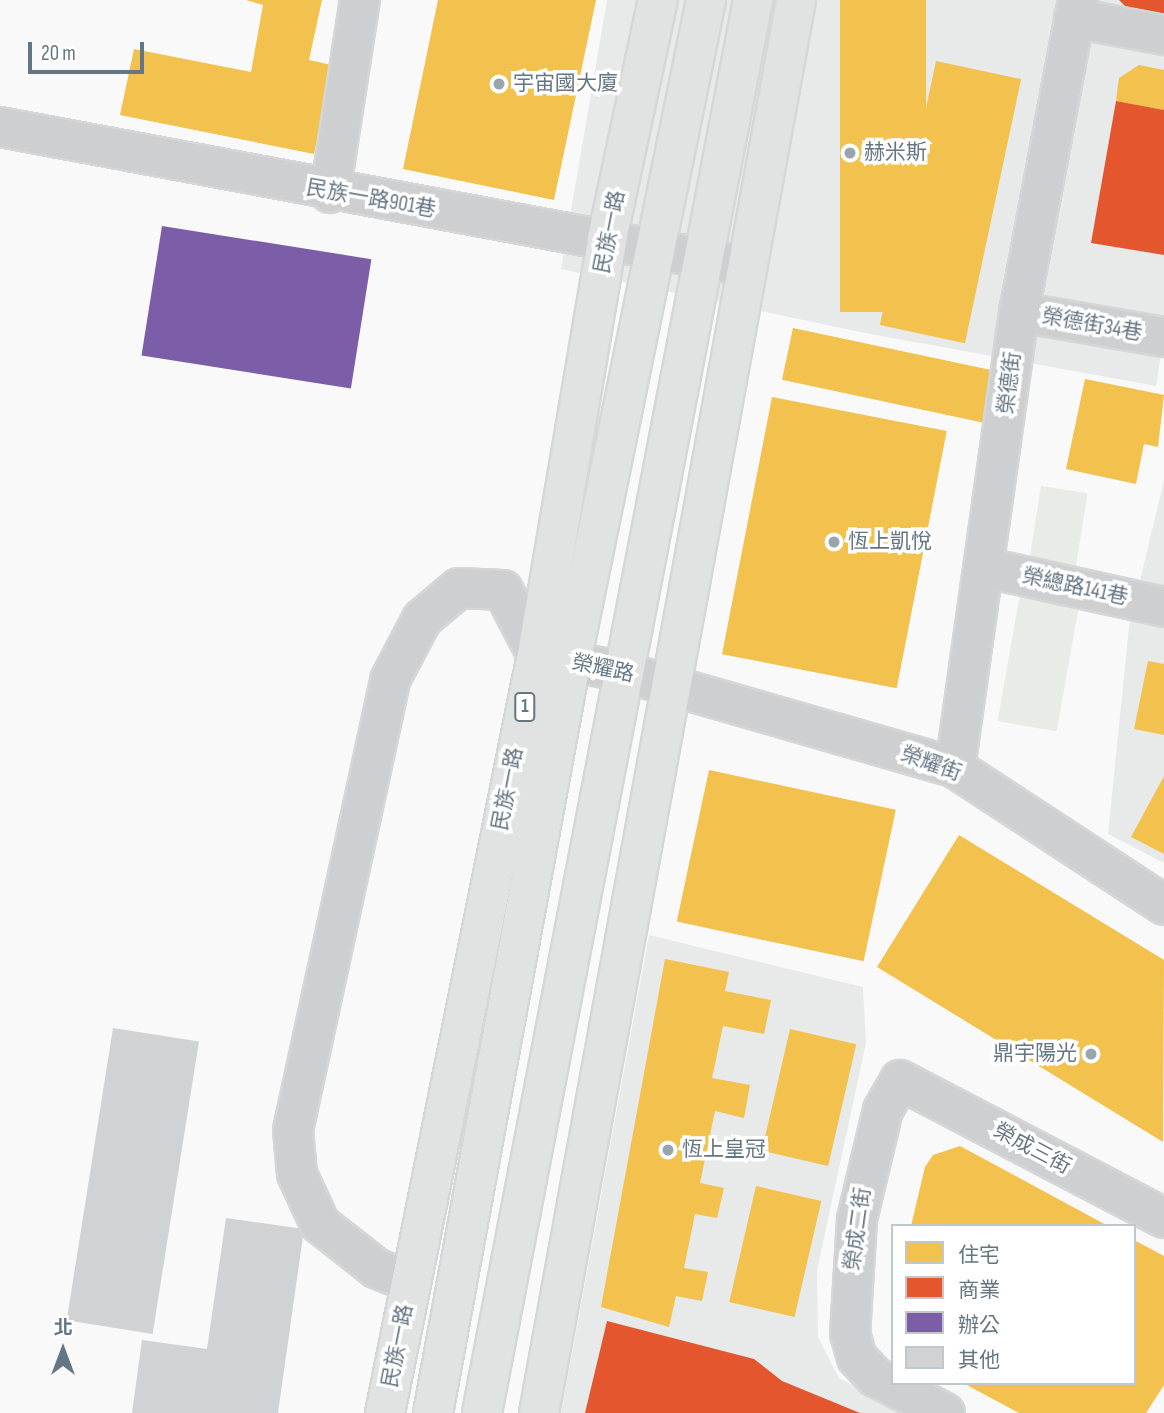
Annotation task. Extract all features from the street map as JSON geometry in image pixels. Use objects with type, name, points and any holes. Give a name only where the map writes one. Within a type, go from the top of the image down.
[{"type":"main road","name":"民族一路","points":[[433,1413],[554,659],[607,239],[658,0]]},
{"type":"main road","name":"民族一路","points":[[385,1413],[410,1282],[554,659],[653,248],[706,0]]},
{"type":"main road","points":[[482,1413],[699,259],[753,0]]},
{"type":"main road","points":[[540,1413],[744,266],[796,0]]},
{"type":"street","points":[[330,193],[360,0]]},
{"type":"street","points":[[1077,9],[1164,35]]},
{"type":"street","name":"榮德街","points":[[955,768],[986,568],[1019,312],[1077,9]]},
{"type":"street","name":"民族一路901巷","points":[[0,127],[330,193],[607,239],[744,266]]},
{"type":"street","name":"榮德街34巷","points":[[1019,312],[1164,337]]},
{"type":"street","name":"榮總路141巷","points":[[986,568],[1164,607]]},
{"type":"street","points":[[410,1282],[376,1268],[320,1224],[296,1174],[293,1130],[390,680],[403,647],[422,619],[472,584],[503,590],[554,659]]},
{"type":"street","name":"榮耀路","points":[[554,659],[620,671],[669,685]]},
{"type":"street","name":"榮耀街","points":[[669,685],[955,768],[1164,905]]},
{"type":"street","name":"榮成三街","points":[[900,1080],[1164,1218]]},
{"type":"street","name":"榮成二街","points":[[900,1080],[883,1110],[869,1161],[850,1288],[857,1358],[875,1377],[945,1413]]},
{"type":"shaded area","points":[[607,0],[1164,0],[1164,335],[1156,386],[865,333],[561,269]]},
{"type":"shaded area","points":[[1164,480],[1164,863],[1108,834],[1129,627]]},
{"type":"shaded area","points":[[1041,486],[1087,493],[1075,570],[1029,563]]},
{"type":"shaded area","points":[[1020,594],[1079,604],[1057,731],[998,721]]},
{"type":"shaded area","points":[[649,935],[863,987],[866,1043],[817,1270],[818,1337],[839,1378],[906,1413],[561,1413]]},
{"type":"building: 住宅","points":[[246,0],[322,0],[309,60],[332,65],[314,154],[120,115],[134,49],[251,72],[263,5]]},
{"type":"building: 住宅","name":"宇宙國大廈","points":[[438,0],[596,0],[554,200],[403,169]]},
{"type":"building: 住宅","name":"赫米斯","points":[[840,0],[926,0],[926,312],[840,312]]},
{"type":"building: 住宅","name":"赫米斯","points":[[936,61],[1021,79],[965,343],[880,325]]},
{"type":"building: 住宅","points":[[1139,65],[1164,70],[1164,110],[1116,101],[1119,78]]},
{"type":"building: 住宅","points":[[793,328],[1006,373],[995,425],[782,380]]},
{"type":"building: 住宅","points":[[1085,379],[1164,395],[1158,447],[1144,444],[1136,484],[1066,469]]},
{"type":"building: 住宅","name":"恆上凱悅","points":[[772,397],[947,431],[897,688],[722,654]]},
{"type":"building: 住宅","points":[[1148,661],[1164,664],[1164,735],[1134,729]]},
{"type":"building: 住宅","points":[[709,770],[896,810],[864,961],[677,922]]},
{"type":"building: 住宅","points":[[1164,776],[1164,854],[1131,837]]},
{"type":"building: 住宅","name":"鼎宇陽光","points":[[959,835],[1164,960],[1163,1142],[877,967]]},
{"type":"building: 住宅","name":"恆上皇冠","points":[[665,959],[729,972],[725,991],[771,1000],[764,1034],[723,1026],[712,1078],[750,1085],[744,1118],[715,1111],[700,1183],[724,1188],[717,1218],[695,1214],[684,1268],[708,1272],[702,1301],[676,1296],[669,1327],[601,1307]]},
{"type":"building: 住宅","name":"恆上皇冠","points":[[790,1029],[856,1044],[828,1166],[762,1151]]},
{"type":"building: 住宅","points":[[960,1146],[1104,1224],[911,1224],[925,1167],[933,1155]]},
{"type":"building: 住宅","name":"恆上皇冠","points":[[756,1186],[821,1201],[795,1317],[729,1302]]},
{"type":"building: 住宅","points":[[1136,1241],[1164,1256],[1164,1385],[1146,1413],[1019,1413],[967,1385],[1136,1385]]},
{"type":"building: 商業","points":[[1119,0],[1164,0],[1164,20],[1137,18]]},
{"type":"building: 商業","points":[[1116,101],[1164,110],[1164,255],[1091,243]]},
{"type":"building: 商業","points":[[607,1321],[754,1359],[782,1381],[860,1413],[585,1413]]},
{"type":"building: 辦公","points":[[162,226],[371,259],[351,389],[142,355]]},
{"type":"building: 其他","points":[[113,1028],[199,1042],[153,1334],[67,1320]]},
{"type":"building: 其他","points":[[226,1218],[304,1229],[278,1413],[132,1413],[142,1340],[207,1349]]},
{"type":"place","name":"宇宙國大廈","points":[[499,84]]},
{"type":"place","name":"赫米斯","points":[[850,153]]},
{"type":"place","name":"恆上凱悅","points":[[834,542]]},
{"type":"place","name":"鼎宇陽光","points":[[1091,1054]]},
{"type":"place","name":"恆上皇冠","points":[[668,1150]]}]
